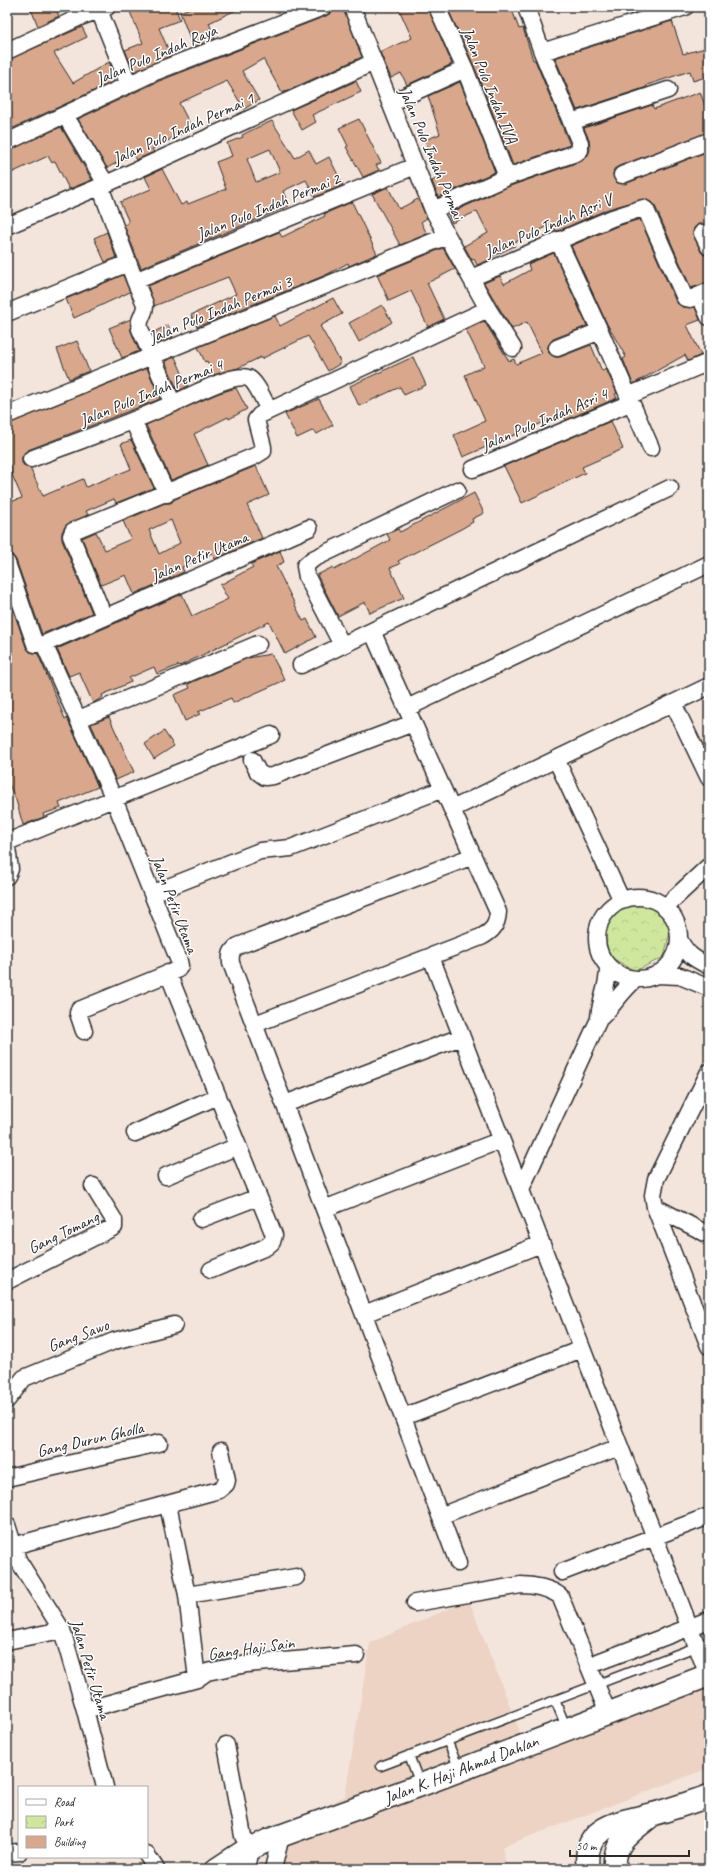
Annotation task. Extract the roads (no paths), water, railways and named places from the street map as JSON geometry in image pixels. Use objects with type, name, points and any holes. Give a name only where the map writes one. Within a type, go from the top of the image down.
[{"type":"main road","name":"Jalan K. Haji Ahmad Dahlan","points":[[217,1869],[417,1776],[458,1766],[566,1725],[603,1700],[705,1661]]},
{"type":"main road","points":[[588,1869],[587,1850],[599,1832],[608,1826],[622,1820],[655,1813],[709,1796]]},
{"type":"main road","points":[[616,1869],[614,1861],[618,1845],[655,1813]]},
{"type":"street","name":"Jalan Pulo Indah Permai","points":[[352,7],[433,210],[488,309],[513,348]]},
{"type":"street","name":"Jalan Pulo Indah IVA","points":[[437,7],[465,69],[507,177]]},
{"type":"street","points":[[433,210],[507,177],[576,153],[580,150],[580,143],[542,52],[526,7]]},
{"type":"street","points":[[542,52],[686,7]]},
{"type":"street","points":[[7,51],[80,17],[103,9],[129,85]]},
{"type":"street","name":"Jalan Pulo Indah Raya","points":[[7,142],[155,72],[316,9]]},
{"type":"street","name":"Jalan Pulo Indah Permai 1","points":[[7,226],[103,185],[374,62]]},
{"type":"street","points":[[390,103],[465,69]]},
{"type":"street","points":[[571,122],[668,90]]},
{"type":"street","points":[[64,116],[103,185],[128,263],[146,308],[139,320],[139,324],[152,358],[174,404]]},
{"type":"street","points":[[622,175],[709,141]]},
{"type":"street","name":"Jalan Pulo Indah Permai 2","points":[[135,281],[415,166]]},
{"type":"street","name":"Jalan Pulo Indah Asri V","points":[[471,278],[612,218],[643,208],[646,210],[685,298],[690,299],[704,294]]},
{"type":"street","points":[[702,233],[709,247]]},
{"type":"street","name":"Jalan Pulo Indah Permai 3","points":[[7,415],[152,358],[448,236]]},
{"type":"street","points":[[558,240],[651,448]]},
{"type":"street","points":[[7,313],[128,263]]},
{"type":"street","points":[[704,294],[709,317]]},
{"type":"street","points":[[104,617],[71,536],[73,531],[167,494],[260,454],[263,447],[256,420],[269,410],[488,309]]},
{"type":"street","points":[[557,348],[600,331]]},
{"type":"street","name":"Jalan Pulo Indah Asri 4","points":[[473,469],[629,400],[709,362]]},
{"type":"street","name":"Jalan Pulo Indah Permai 4","points":[[31,459],[133,421],[213,386],[242,377],[249,378],[254,384],[269,410]]},
{"type":"street","points":[[133,421],[167,494]]},
{"type":"street","points":[[300,665],[670,488]]},
{"type":"street","points":[[342,645],[308,577],[305,566],[313,558],[457,490]]},
{"type":"street","name":"Jalan Petir Utama","points":[[7,563],[35,644],[44,644],[309,528]]},
{"type":"street","points":[[407,708],[709,564]]},
{"type":"street","points":[[255,1024],[481,937],[491,931],[497,922],[498,912],[372,631]]},
{"type":"street","name":"Jalan Petir Utama","points":[[44,644],[114,799],[153,893],[180,966],[177,970],[79,1010],[78,1013],[84,1031]]},
{"type":"street","points":[[79,719],[258,644]]},
{"type":"street","points":[[452,809],[709,686]]},
{"type":"street","points":[[673,703],[709,778]]},
{"type":"street","points":[[252,760],[258,772],[265,777],[274,776],[413,723]]},
{"type":"street","points":[[7,842],[270,735]]},
{"type":"street","points":[[556,759],[622,901]]},
{"type":"street","points":[[153,893],[260,851],[291,848],[443,789]]},
{"type":"street","points":[[7,848],[10,869],[7,876]]},
{"type":"street","points":[[458,1563],[231,963],[230,956],[233,950],[238,946],[473,856]]},
{"type":"street","points":[[665,907],[709,866]]},
{"type":"street","points":[[708,985],[680,976],[657,975],[636,979],[621,975],[608,966],[599,950],[598,930],[607,913],[622,901],[631,898],[649,899],[665,907],[673,916],[678,927],[684,950],[692,957],[709,966]]},
{"type":"street","points":[[657,975],[673,960],[678,950],[680,939]]},
{"type":"street","points":[[431,957],[689,1628],[705,1661]]},
{"type":"street","points":[[521,1189],[599,1019],[600,1007],[607,986],[608,966]]},
{"type":"street","points":[[168,973],[274,1235],[272,1242],[266,1247],[211,1270]]},
{"type":"street","points":[[599,1019],[607,1012],[621,993],[636,979]]},
{"type":"street","points":[[285,1104],[461,1037]]},
{"type":"street","points":[[709,1072],[656,1179],[653,1195],[654,1207],[709,1346]]},
{"type":"street","points":[[135,1133],[218,1096]]},
{"type":"street","points":[[324,1209],[501,1140]]},
{"type":"street","points":[[166,1176],[238,1146]]},
{"type":"street","name":"Gang Tomang","points":[[7,1281],[114,1227],[114,1220],[93,1186]]},
{"type":"street","points":[[201,1219],[258,1197]]},
{"type":"street","points":[[654,1207],[709,1234]]},
{"type":"street","points":[[364,1314],[541,1244]]},
{"type":"street","name":"Gang Sawo","points":[[7,1400],[24,1378],[114,1340],[174,1325]]},
{"type":"street","points":[[403,1417],[582,1349]]},
{"type":"street","name":"Gang Durun Gholla","points":[[7,1478],[159,1443]]},
{"type":"street","points":[[440,1516],[619,1447]]},
{"type":"street","points":[[13,1546],[168,1505],[224,1488],[227,1480],[221,1451]]},
{"type":"street","points":[[168,1505],[187,1595],[197,1679]]},
{"type":"street","points":[[562,1572],[709,1516]]},
{"type":"street","name":"Jalan Petir Utama","points":[[7,1525],[13,1546],[28,1578],[44,1598],[62,1630],[86,1710],[105,1786]]},
{"type":"street","points":[[187,1595],[296,1577]]},
{"type":"street","points":[[415,1603],[521,1585],[528,1585],[555,1592],[560,1596],[603,1700]]},
{"type":"street","points":[[598,1662],[709,1620]]},
{"type":"street","points":[[7,1641],[62,1630]]},
{"type":"street","name":"Gang Haji Sain","points":[[86,1710],[197,1679],[207,1672],[247,1664],[356,1655]]},
{"type":"street","points":[[226,1745],[243,1836],[260,1848],[273,1869]]},
{"type":"street","points":[[7,1853],[18,1852]]},
{"type":"street","points":[[148,1857],[156,1869]]},
{"type":"lane","points":[[381,1766],[447,1740],[557,1703],[603,1700],[705,1661]]},
{"type":"lane","points":[[557,1703],[566,1725]]},
{"type":"lane","points":[[447,1740],[458,1766]]},
{"type":"lane","points":[[409,1755],[417,1776]]}]
